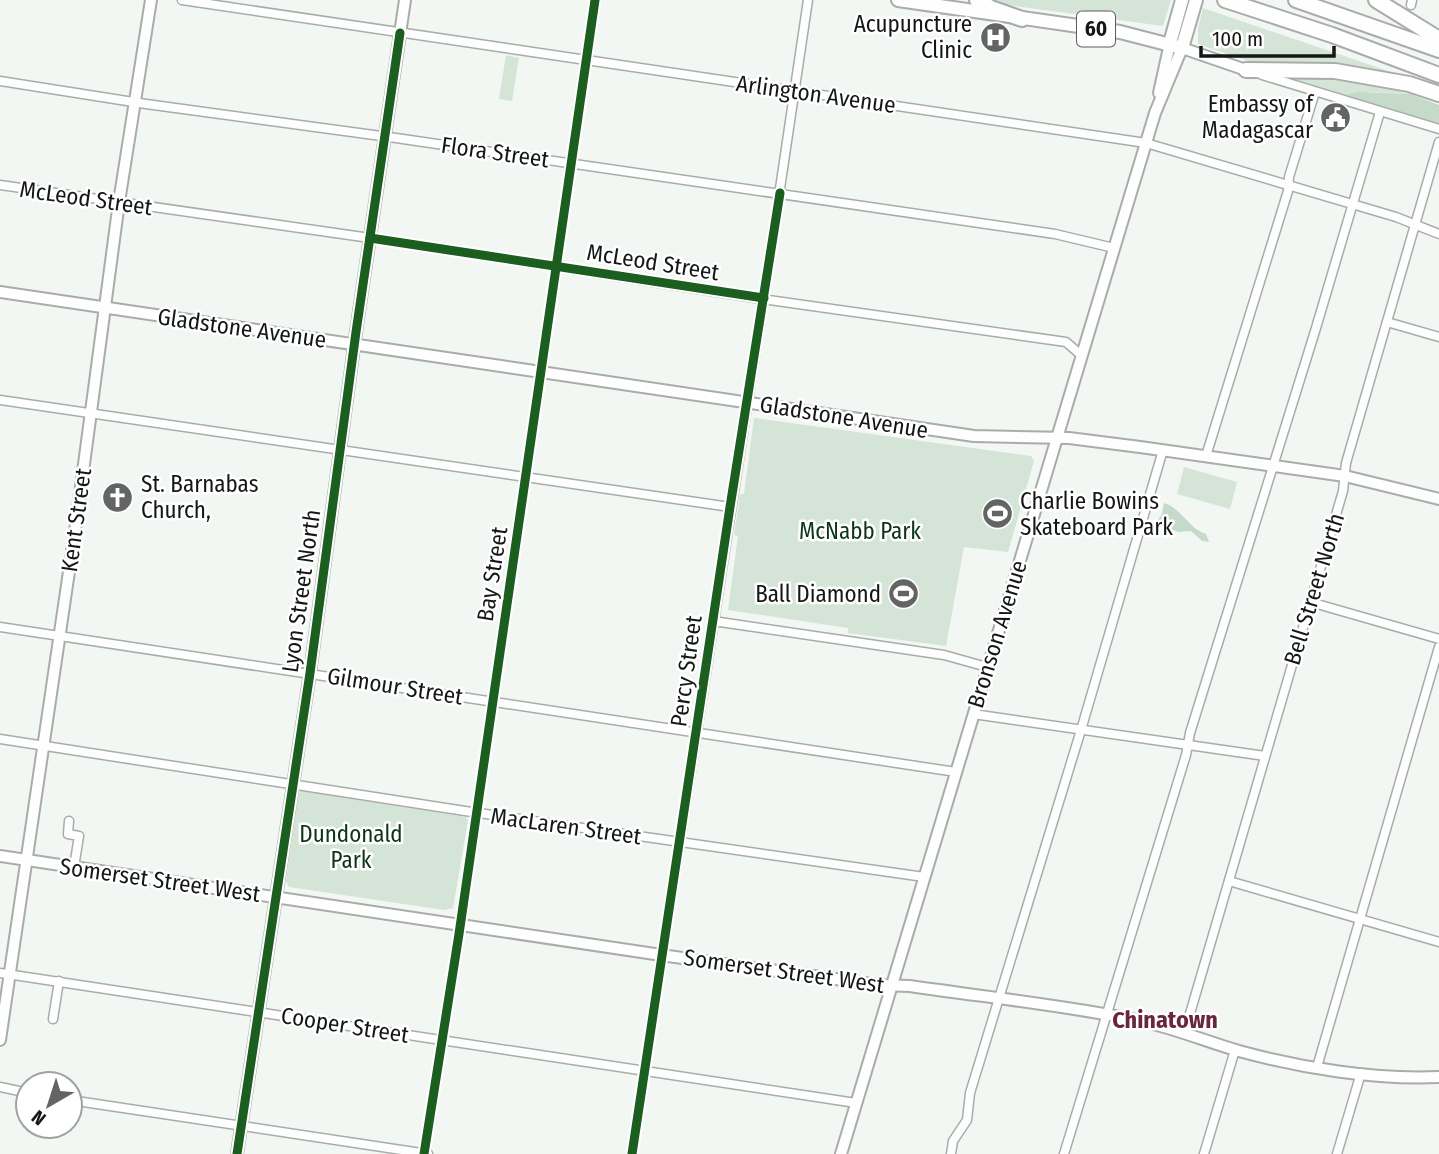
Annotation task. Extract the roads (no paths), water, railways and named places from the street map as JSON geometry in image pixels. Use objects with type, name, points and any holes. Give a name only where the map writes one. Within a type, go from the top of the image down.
[{"type":"highway","points":[[977,0],[1022,19]]},
{"type":"highway","points":[[1225,0],[1332,35],[1439,75]]},
{"type":"highway","points":[[1296,0],[1439,50]]},
{"type":"highway","points":[[1376,0],[1439,39]]},
{"type":"highway","points":[[1246,70],[1335,71],[1409,83],[1439,94]]},
{"type":"main road","name":"Kent Street","points":[[0,1040],[5,973],[26,860],[119,202],[151,0]]},
{"type":"main road","name":"Lyon Street North","points":[[237,1154],[310,673],[405,0]]},
{"type":"main road","name":"60","points":[[898,0],[1120,32],[1176,46]]},
{"type":"main road","name":"Bronson Avenue","points":[[1176,46],[1182,0]]},
{"type":"main road","name":"Bronson Avenue","points":[[841,1154],[1155,113],[1176,46],[1196,0]]},
{"type":"main road","points":[[1176,46],[1246,70]]},
{"type":"main road","name":"Gladstone Avenue","points":[[0,292],[982,437],[1057,438],[1206,456],[1345,477],[1439,499]]},
{"type":"main road","name":"Somerset Street West","points":[[0,856],[662,955],[891,986],[910,986],[1106,1015],[1143,1021],[1235,1050],[1317,1067],[1406,1078],[1439,1077]]},
{"type":"street","name":"Arlington Avenue","points":[[182,0],[1146,143],[1288,184],[1439,234]]},
{"type":"street","name":"Bay Street","points":[[426,1154],[595,0]]},
{"type":"street","name":"Percy Street","points":[[632,1154],[808,0]]},
{"type":"street","points":[[1246,70],[1439,129]]},
{"type":"street","name":"Flora Street","points":[[0,80],[1055,234],[1114,248]]},
{"type":"street","points":[[1206,456],[1288,191],[1315,92]]},
{"type":"street","points":[[1064,1154],[1380,112]]},
{"type":"street","name":"Bell Street North","points":[[1184,1034],[1343,491],[1346,463],[1439,142]]},
{"type":"street","name":"McLeod Street","points":[[0,185],[1066,342],[1081,355]]},
{"type":"street","points":[[1387,322],[1439,337]]},
{"type":"street","points":[[0,400],[730,507]]},
{"type":"street","points":[[951,1154],[953,1141],[965,1124],[970,1093],[1163,450]]},
{"type":"street","points":[[1310,601],[1439,639]]},
{"type":"street","points":[[713,621],[944,655],[987,667]]},
{"type":"street","name":"Gilmour Street","points":[[0,627],[956,772]]},
{"type":"street","points":[[1317,1067],[1439,647]]},
{"type":"street","points":[[974,714],[1265,756]]},
{"type":"street","name":"MacLaren Street","points":[[0,739],[476,813],[924,877]]},
{"type":"street","points":[[69,821],[68,834],[79,836],[74,867]]},
{"type":"street","points":[[1229,881],[1439,942]]},
{"type":"street","name":"Cooper Street","points":[[5,973],[856,1103]]},
{"type":"street","points":[[53,1019],[59,981]]},
{"type":"street","points":[[1204,1154],[1235,1050]]},
{"type":"street","points":[[1337,1154],[1361,1073]]},
{"type":"street","points":[[84,1102],[426,1154]]},
{"type":"place","name":"Acupuncture Clinic","points":[[995,37]]},
{"type":"place","name":"Embassy of Madagascar","points":[[1336,117]]},
{"type":"place","name":"St. Barnabas Church,","points":[[118,497]]},
{"type":"place","name":"Charlie Bowins Skateboard Park","points":[[997,514]]},
{"type":"place","name":"Ball Diamond","points":[[904,594]]},
{"type":"district","name":"Chinatown","points":[[1165,1020]]},
{"type":"park label","name":"McNabb Park","points":[[860,531]]},
{"type":"park label","name":"Dundonald Park","points":[[351,847]]}]
